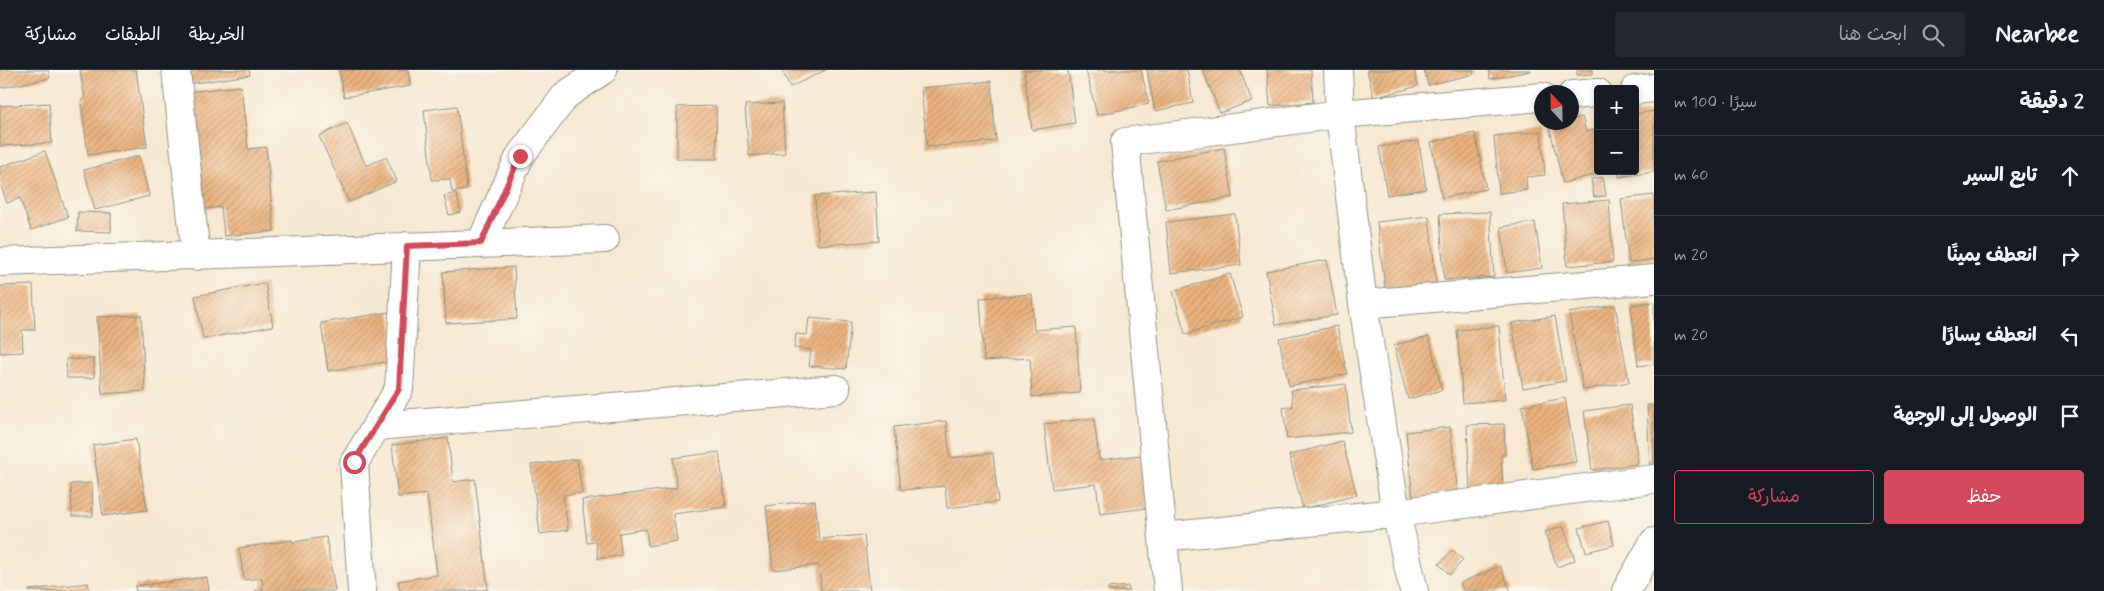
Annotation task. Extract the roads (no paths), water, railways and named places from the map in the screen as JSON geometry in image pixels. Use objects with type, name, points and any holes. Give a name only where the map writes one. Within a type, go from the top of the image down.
[{"type":"street","points":[[176,70],[196,256]]},
{"type":"street","points":[[481,243],[520,156],[566,95],[604,70]]},
{"type":"street","points":[[1338,70],[1340,114],[1363,304],[1396,513],[1414,591]]},
{"type":"street","points":[[1639,90],[1654,88]]},
{"type":"street","points":[[1579,94],[1594,93]]},
{"type":"street","points":[[1168,591],[1125,142],[1340,114],[1534,98]]},
{"type":"street","points":[[0,262],[605,239]]},
{"type":"street","points":[[362,591],[354,462],[399,389],[407,246]]},
{"type":"street","points":[[1363,304],[1654,278]]},
{"type":"street","points":[[376,426],[836,389]]},
{"type":"street","points":[[1163,537],[1396,513],[1654,479]]},
{"type":"street","points":[[1626,591],[1654,542]]}]
